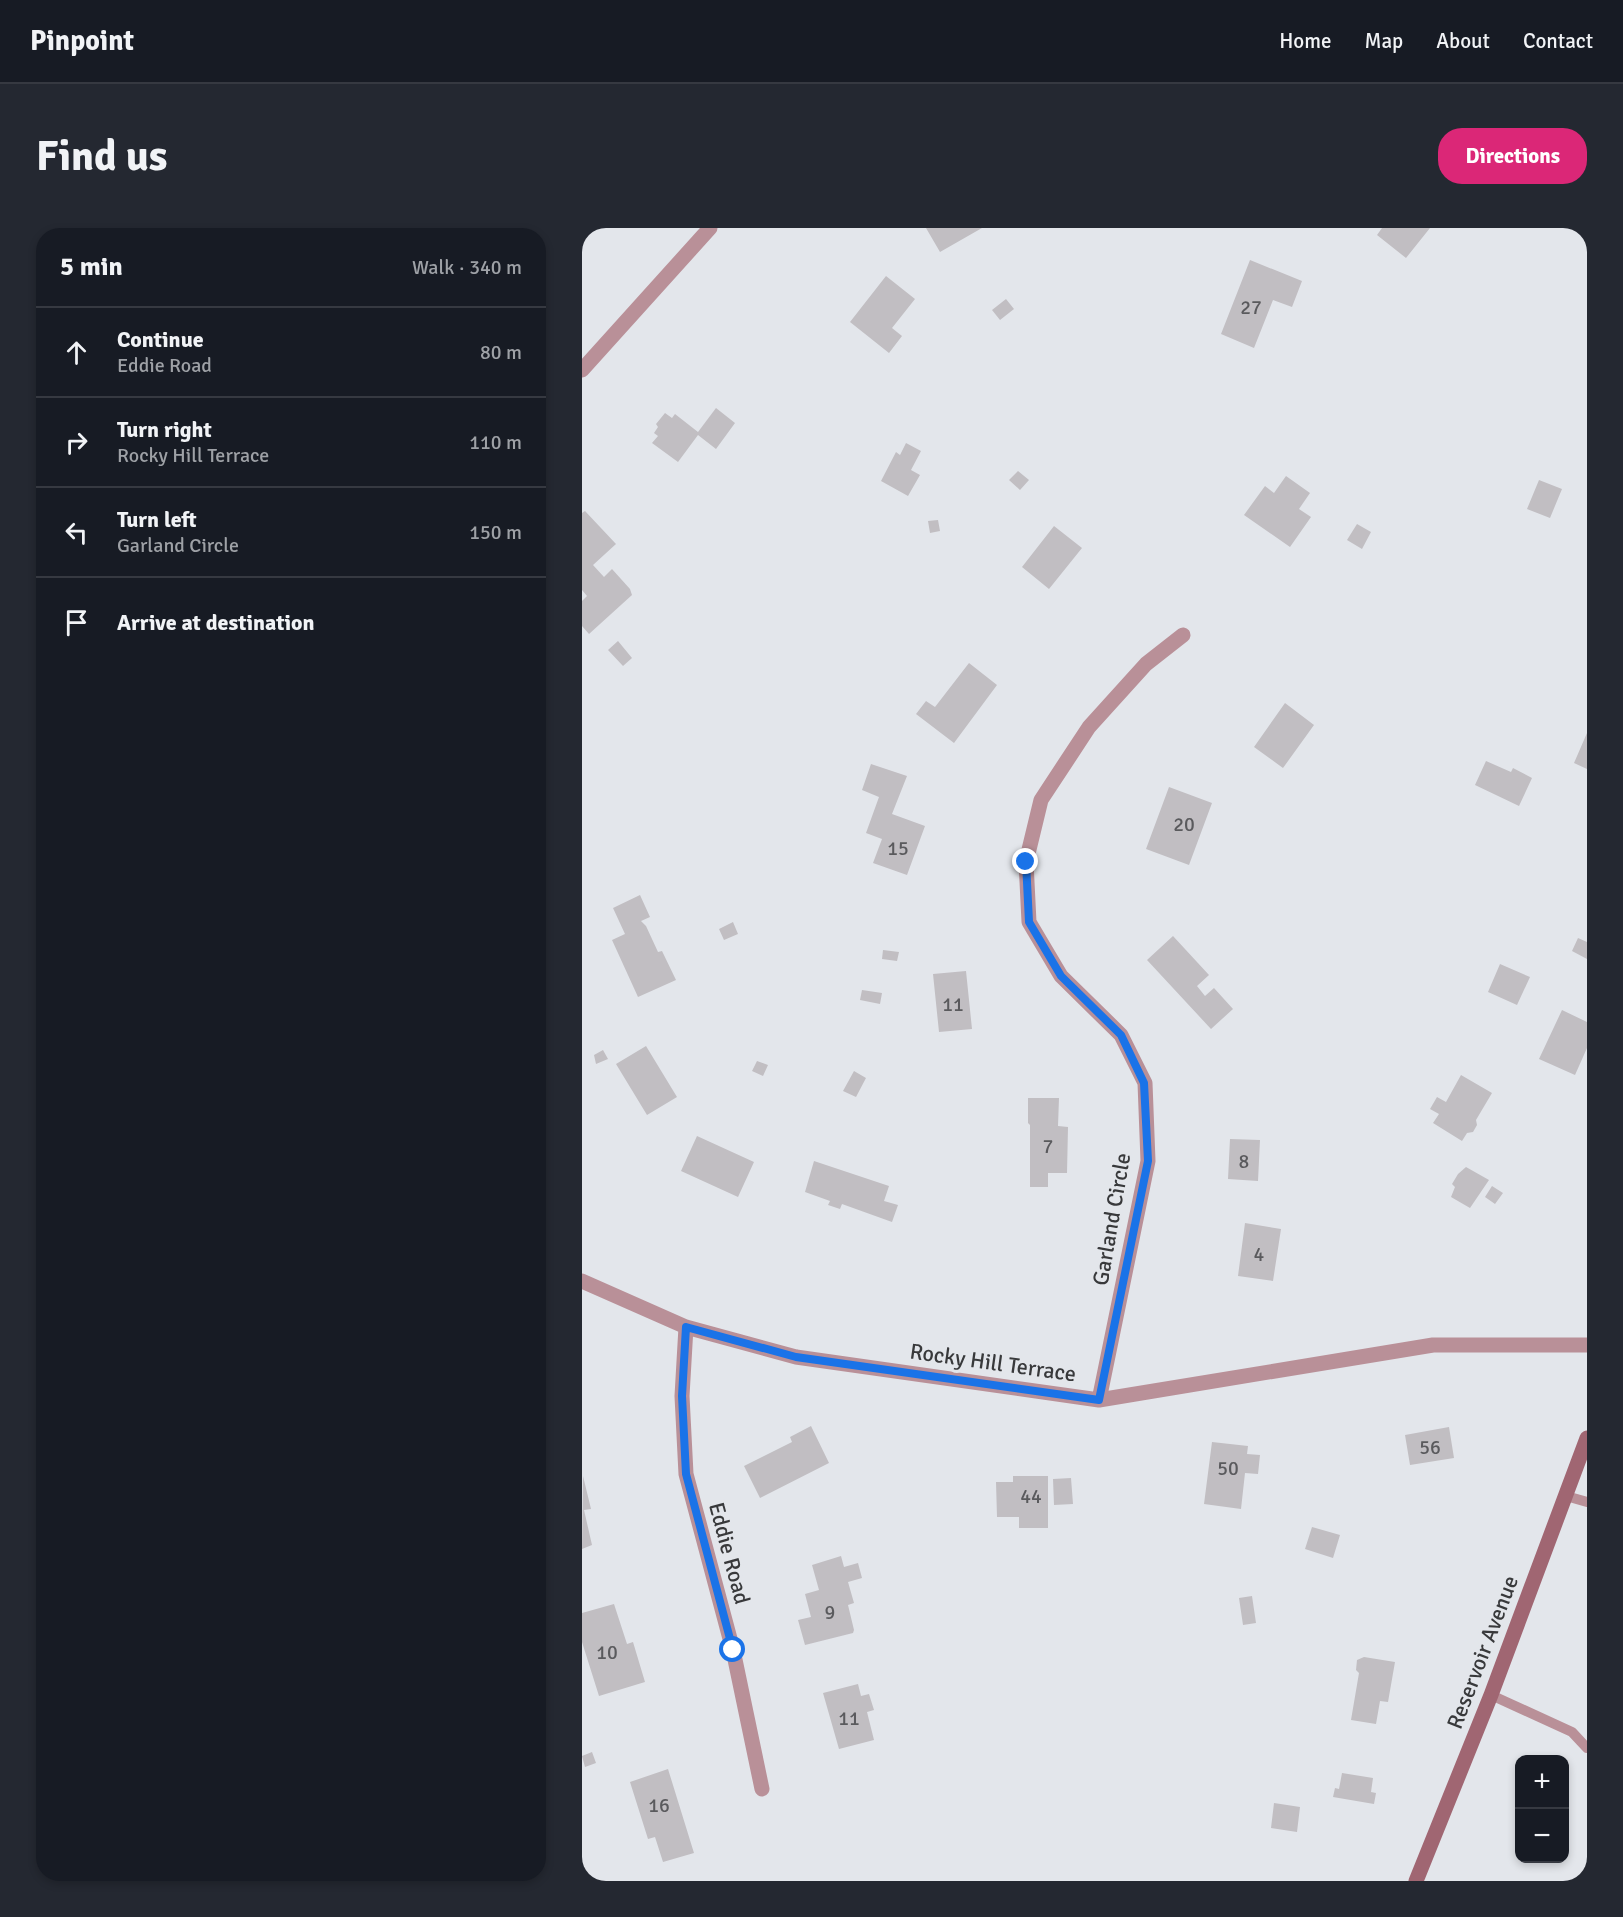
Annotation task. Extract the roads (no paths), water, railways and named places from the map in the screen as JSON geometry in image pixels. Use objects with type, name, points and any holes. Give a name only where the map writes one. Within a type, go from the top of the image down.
[{"type":"main road","name":"Reservoir Avenue","points":[[1416,1881],[1491,1695],[1587,1438]]},
{"type":"street","points":[[582,370],[710,228]]},
{"type":"street","name":"Garland Circle","points":[[1099,1400],[1148,1161],[1144,1083],[1121,1035],[1061,976],[1029,922],[1026,862],[1041,801],[1089,727],[1146,664],[1183,634]]},
{"type":"street","name":"Rocky Hill Terrace","points":[[582,1281],[686,1327],[796,1357],[1099,1400],[1433,1346],[1587,1345]]},
{"type":"street","name":"Eddie Road","points":[[686,1327],[682,1396],[686,1474],[733,1650],[762,1789]]},
{"type":"lane","points":[[1566,1496],[1587,1502]]},
{"type":"lane","points":[[1491,1695],[1572,1732],[1587,1748]]}]
